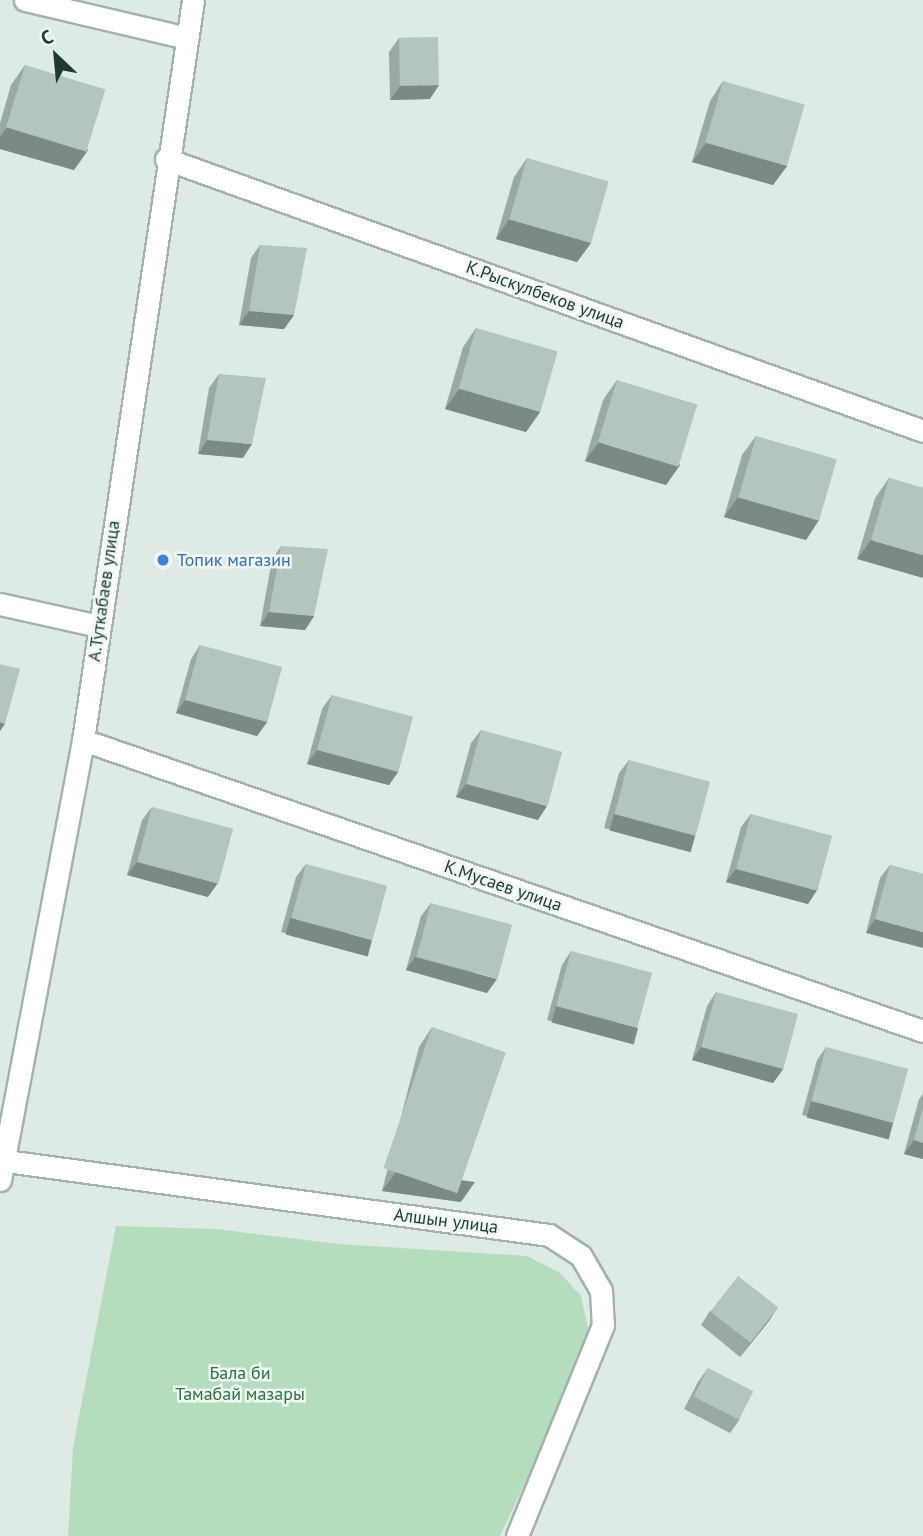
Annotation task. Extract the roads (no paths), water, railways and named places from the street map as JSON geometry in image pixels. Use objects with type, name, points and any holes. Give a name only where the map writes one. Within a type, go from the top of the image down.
[{"type":"street","points":[[25,0],[187,38]]},
{"type":"street","name":"А.Туткабаев улица","points":[[3,1171],[83,740],[166,159],[193,0]]},
{"type":"street","name":"К.Рыскулбеков улица","points":[[166,159],[923,431]]},
{"type":"street","points":[[0,604],[99,626]]},
{"type":"street","name":"К.Мусаев улица","points":[[83,740],[923,1031]]},
{"type":"street","name":"Алшын улица","points":[[3,1171],[549,1235],[581,1256],[601,1290],[603,1325],[517,1536]]},
{"type":"place","name":"Топик магазин","points":[[163,560]]},
{"type":"park label","name":"Бала би Тамабай мазары","points":[[240,1384]]}]
